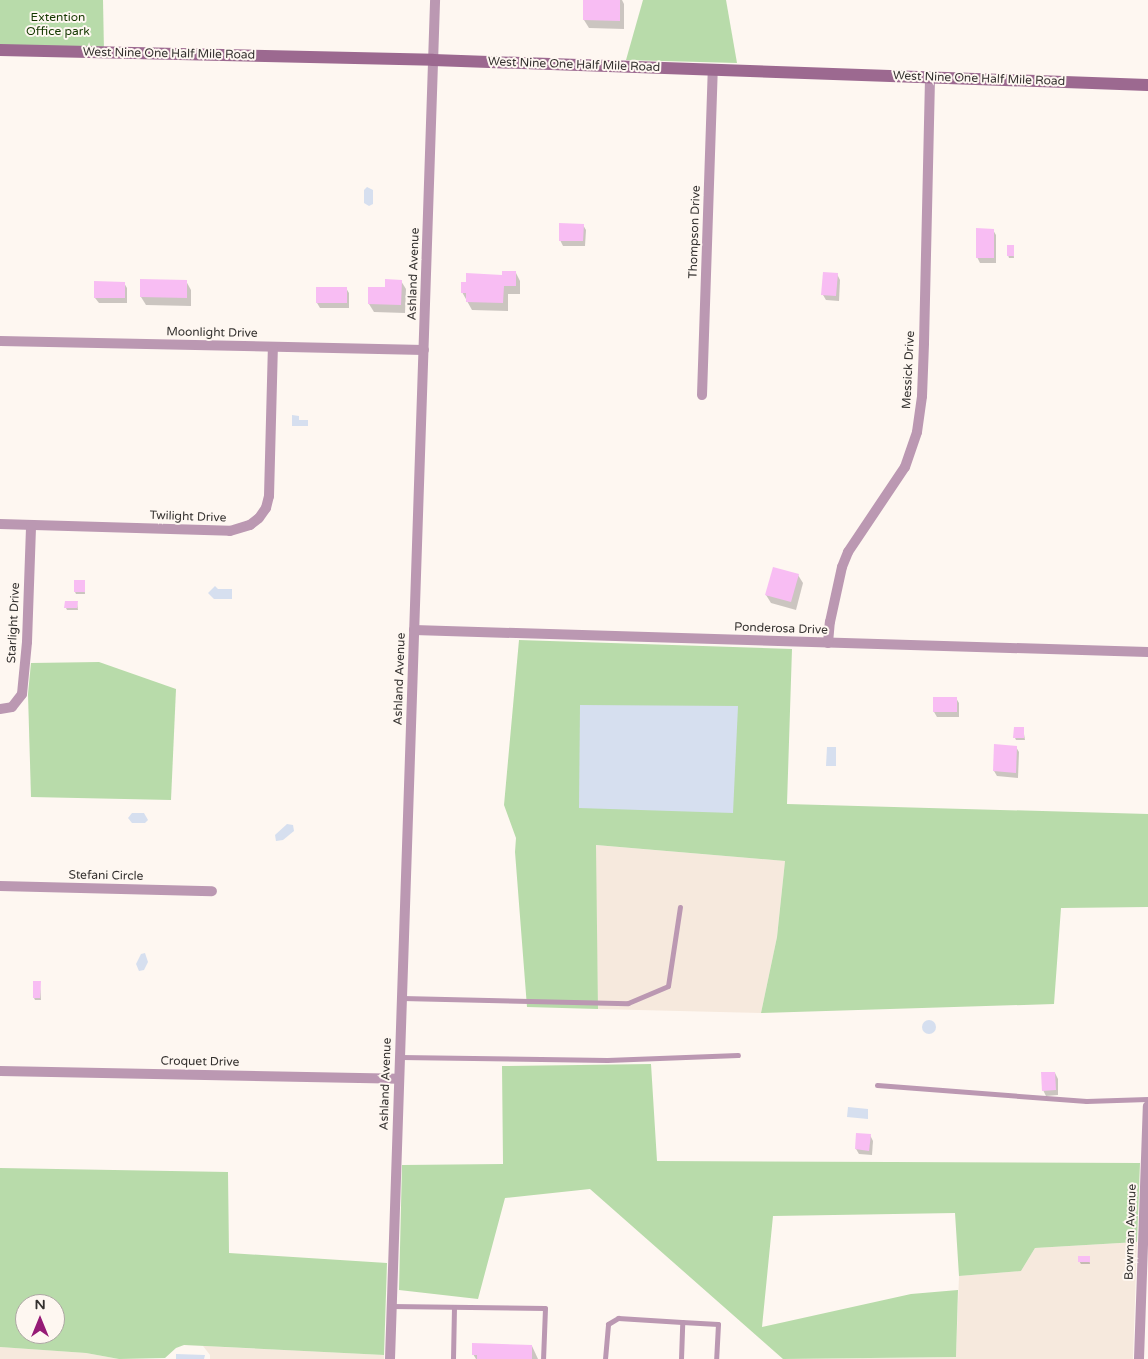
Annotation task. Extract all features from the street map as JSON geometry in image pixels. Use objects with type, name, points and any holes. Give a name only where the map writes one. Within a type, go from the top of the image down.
[{"type":"street","name":"Ashland Avenue","points":[[390,1359],[435,0]]},
{"type":"street","name":"West Nine One Half Mile Road","points":[[0,50],[433,60],[1148,85]]},
{"type":"street","name":"Thompson Drive","points":[[702,395],[714,70]]},
{"type":"street","name":"Messick Drive","points":[[828,643],[830,622],[840,576],[848,552],[905,467],[916,432],[922,396],[930,77]]},
{"type":"street","name":"Moonlight Drive","points":[[0,341],[424,350]]},
{"type":"street","name":"Twilight Drive","points":[[0,524],[230,531],[250,525],[259,518],[269,496],[273,347]]},
{"type":"street","name":"Starlight Drive","points":[[0,709],[12,707],[18,702],[22,694],[27,642],[32,525]]},
{"type":"street","name":"Ponderosa Drive","points":[[414,630],[1148,652]]},
{"type":"street","name":"Stefani Circle","points":[[0,886],[212,891]]},
{"type":"street","name":"Croquet Drive","points":[[0,1070],[399,1079]]},
{"type":"street","name":"Bowman Avenue","points":[[1139,1359],[1148,1106]]},
{"type":"lane","points":[[402,998],[628,1003],[668,986],[680,907]]},
{"type":"lane","points":[[400,1056],[607,1060],[738,1056]]},
{"type":"lane","points":[[877,1085],[1086,1101],[1148,1099]]},
{"type":"lane","points":[[391,1306],[545,1308],[543,1359]]},
{"type":"lane","points":[[453,1359],[454,1307]]},
{"type":"lane","points":[[605,1359],[608,1324],[618,1318],[718,1324],[716,1359]]},
{"type":"lane","points":[[681,1359],[682,1322]]},
{"type":"shaded area","points":[[595,845],[785,861],[777,937],[761,1013],[598,1009]]},
{"type":"shaded area","points":[[1137,1242],[1133,1359],[783,1359],[956,1357],[959,1276],[1021,1271],[1035,1248]]},
{"type":"shaded area","points":[[203,1346],[384,1355],[384,1359],[210,1359],[210,1355]]},
{"type":"shaded area","points":[[0,1347],[86,1353],[119,1359],[0,1359]]},
{"type":"green space","name":"Extention Office park","points":[[0,0],[103,0],[104,52],[0,50]]},
{"type":"green space","points":[[643,0],[726,0],[737,63],[626,60]]},
{"type":"green space","points":[[519,640],[792,649],[787,804],[1148,814],[1148,907],[1061,908],[1054,1004],[761,1013],[777,937],[785,861],[596,845],[598,1009],[527,1007],[515,852],[516,838],[504,805]]},
{"type":"green space","points":[[99,662],[176,689],[171,800],[31,797],[28,694],[31,663]]},
{"type":"green space","points":[[651,1064],[657,1161],[1140,1163],[1137,1242],[1035,1248],[1021,1271],[959,1276],[955,1213],[773,1216],[762,1327],[911,1294],[958,1290],[956,1357],[783,1359],[590,1189],[505,1198],[478,1299],[399,1290],[402,1165],[503,1164],[502,1066]]},
{"type":"green space","points":[[0,1168],[228,1172],[229,1253],[387,1263],[384,1355],[184,1345],[176,1348],[165,1358],[119,1359],[86,1353],[0,1347]]},
{"type":"water","points":[[367,187],[373,190],[373,204],[369,206],[364,203],[364,190]]},
{"type":"water","points":[[292,415],[299,416],[299,420],[308,420],[308,426],[292,426]]},
{"type":"water","points":[[215,586],[218,589],[232,589],[232,599],[214,599],[208,593]]},
{"type":"water","points":[[580,705],[738,706],[733,813],[579,808]]},
{"type":"water","points":[[827,747],[836,747],[836,766],[826,766]]},
{"type":"water","points":[[132,813],[144,813],[148,820],[145,823],[132,823],[128,818]]},
{"type":"water","points":[[287,824],[293,825],[294,831],[283,840],[276,841],[275,835]]},
{"type":"water","points":[[145,953],[148,962],[144,970],[139,971],[136,964],[141,954]]},
{"type":"water","points":[[926,1020],[932,1020],[936,1027],[932,1034],[926,1034],[922,1030],[922,1024]]},
{"type":"water","points":[[848,1107],[868,1109],[868,1119],[847,1117]]},
{"type":"water","points":[[176,1354],[205,1355],[204,1359],[176,1359]]},
{"type":"building","points":[[583,0],[620,0],[620,21],[583,20]]},
{"type":"building","points":[[559,223],[584,224],[583,241],[559,241]]},
{"type":"building","points":[[976,228],[994,229],[994,258],[976,258]]},
{"type":"building","points":[[1007,245],[1014,245],[1014,256],[1007,256]]},
{"type":"building","points":[[502,271],[516,271],[516,286],[504,286],[503,303],[466,302],[466,293],[461,293],[461,282],[466,282],[466,273],[502,275]]},
{"type":"building","points":[[823,272],[838,273],[836,296],[821,295]]},
{"type":"building","points":[[140,279],[187,280],[187,298],[140,297]]},
{"type":"building","points":[[385,279],[402,280],[401,305],[368,304],[368,287],[385,287]]},
{"type":"building","points":[[94,281],[125,282],[125,298],[94,298]]},
{"type":"building","points":[[316,287],[347,287],[347,303],[316,303]]},
{"type":"building","points":[[773,567],[799,574],[791,602],[765,595]]},
{"type":"building","points":[[74,580],[85,580],[85,592],[74,592]]},
{"type":"building","points":[[65,601],[78,601],[77,608],[64,608]]},
{"type":"building","points":[[933,697],[957,697],[957,712],[933,712]]},
{"type":"building","points":[[1014,727],[1024,727],[1024,738],[1013,738]]},
{"type":"building","points":[[994,744],[1017,746],[1016,773],[993,771]]},
{"type":"building","points":[[33,981],[41,981],[40,998],[33,998]]},
{"type":"building","points":[[1041,1072],[1055,1072],[1056,1090],[1042,1091]]},
{"type":"building","points":[[856,1133],[871,1134],[869,1151],[855,1149]]},
{"type":"building","points":[[1078,1256],[1090,1256],[1090,1262],[1078,1262]]},
{"type":"building","points":[[472,1343],[532,1345],[532,1359],[477,1359],[477,1355],[472,1355]]}]
